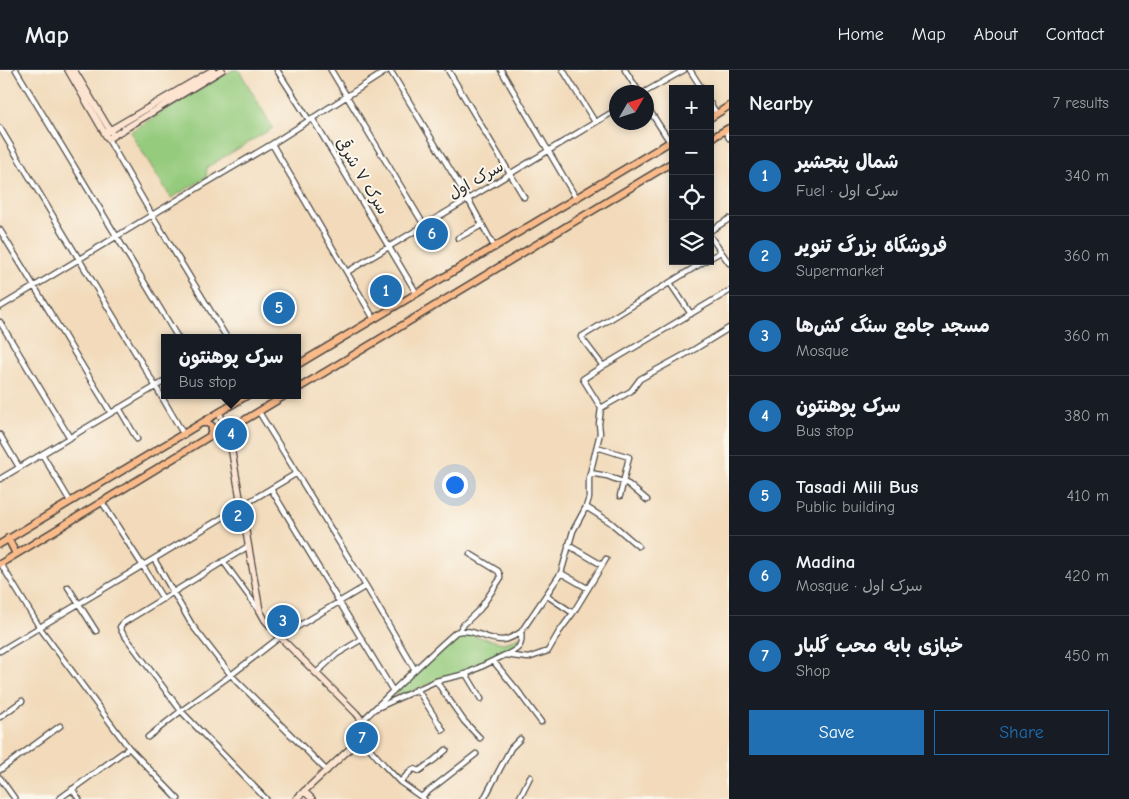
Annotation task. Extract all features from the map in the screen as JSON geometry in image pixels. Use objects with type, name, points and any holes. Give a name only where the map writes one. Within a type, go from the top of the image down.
[{"type":"main road","points":[[714,116],[729,106]]},
{"type":"main road","points":[[714,137],[727,129]]},
{"type":"main road","points":[[301,364],[669,142]]},
{"type":"main road","points":[[301,387],[669,164]]},
{"type":"main road","points":[[0,544],[242,399]]},
{"type":"main road","points":[[0,564],[210,436],[228,430],[280,399]]},
{"type":"main road","points":[[202,423],[212,426],[210,436]]},
{"type":"main road","points":[[8,538],[16,554]]},
{"type":"street","points":[[16,70],[176,334]]},
{"type":"street","points":[[68,70],[74,74],[152,215],[225,334]]},
{"type":"street","points":[[109,135],[201,73],[212,70]]},
{"type":"street","points":[[109,135],[222,70]]},
{"type":"street","name":"سرک ۷ شرقی","points":[[277,70],[311,119],[417,294]]},
{"type":"street","points":[[331,70],[424,225]]},
{"type":"street","points":[[0,307],[272,144],[389,70],[468,199],[495,248]]},
{"type":"street","points":[[448,70],[524,197]]},
{"type":"street","points":[[501,70],[576,198]]},
{"type":"street","points":[[563,70],[595,122]]},
{"type":"street","points":[[625,70],[635,85]]},
{"type":"street","points":[[654,87],[684,70]]},
{"type":"street","points":[[690,70],[699,85]]},
{"type":"street","points":[[714,109],[717,114]]},
{"type":"street","name":"سرک‌ اول","points":[[347,272],[609,114]]},
{"type":"street","points":[[654,117],[669,138]]},
{"type":"street","points":[[0,128],[161,395]]},
{"type":"street","points":[[727,129],[729,138]]},
{"type":"street","points":[[272,144],[374,319]]},
{"type":"street","points":[[714,228],[729,219]]},
{"type":"street","points":[[458,238],[482,225]]},
{"type":"street","points":[[0,230],[112,413]]},
{"type":"street","points":[[714,242],[728,259]]},
{"type":"street","points":[[714,256],[721,252]]},
{"type":"street","points":[[603,366],[581,337],[699,265]]},
{"type":"street","points":[[670,283],[691,314]]},
{"type":"street","points":[[461,628],[502,640],[512,638],[521,632],[561,573],[573,531],[590,498],[589,478],[600,433],[601,408],[583,379],[729,291]]},
{"type":"street","points":[[0,322],[70,438]]},
{"type":"street","points":[[601,408],[631,391],[640,379],[729,328]]},
{"type":"street","points":[[0,479],[161,384]]},
{"type":"street","points":[[163,399],[184,435]]},
{"type":"street","points":[[119,408],[137,439]]},
{"type":"street","points":[[259,412],[366,586],[415,670]]},
{"type":"street","points":[[219,413],[228,430],[260,611]]},
{"type":"street","points":[[0,435],[19,467]]},
{"type":"street","points":[[597,447],[629,457],[620,496]]},
{"type":"street","points":[[42,454],[70,501]]},
{"type":"street","points":[[0,651],[297,473]]},
{"type":"street","points":[[590,473],[607,476],[628,484],[648,500]]},
{"type":"street","points":[[271,489],[393,691]]},
{"type":"street","points":[[102,502],[162,599]]},
{"type":"street","points":[[586,507],[610,522],[638,546]]},
{"type":"street","points":[[568,545],[602,564]]},
{"type":"street","points":[[248,547],[122,623],[120,627],[181,711],[266,799]]},
{"type":"street","points":[[362,721],[480,609],[500,579],[498,571],[470,554]]},
{"type":"street","points":[[154,558],[192,625],[231,675],[326,771]]},
{"type":"street","points":[[505,655],[528,658],[548,651],[606,558]]},
{"type":"street","points":[[223,562],[265,620],[356,713],[363,724],[357,742],[298,798]]},
{"type":"street","points":[[0,564],[40,628],[129,748],[178,799]]},
{"type":"street","points":[[561,573],[587,588]]},
{"type":"street","points":[[148,737],[280,637],[366,586]]},
{"type":"street","points":[[68,587],[96,631]]},
{"type":"street","points":[[546,595],[573,613]]},
{"type":"street","points":[[374,710],[436,681],[466,674],[494,662],[520,646],[522,640],[521,632]]},
{"type":"street","points":[[316,673],[337,654],[362,639]]},
{"type":"street","points":[[494,662],[541,722]]},
{"type":"street","points":[[466,674],[481,699]]},
{"type":"street","points":[[436,681],[464,721],[480,738]]},
{"type":"street","points":[[417,689],[443,730]]},
{"type":"street","points":[[0,717],[22,701]]},
{"type":"street","points":[[0,770],[60,726]]},
{"type":"street","points":[[484,799],[511,748],[520,739]]},
{"type":"street","points":[[357,742],[365,744],[400,782],[422,798],[476,754]]},
{"type":"street","points":[[59,799],[129,748]]},
{"type":"street","points":[[400,782],[412,770],[419,771],[446,750]]},
{"type":"street","points":[[519,799],[530,777]]},
{"type":"street","points":[[0,778],[16,799]]},
{"type":"street","points":[[72,789],[79,799]]},
{"type":"street","points":[[304,791],[312,799]]},
{"type":"green space","points":[[233,70],[239,70],[273,128],[207,167],[206,178],[171,198],[130,132]]},
{"type":"green space","points":[[460,632],[503,643],[520,636],[518,646],[469,673],[446,676],[400,697],[396,692]]},
{"type":"place","name":"Madina","points":[[432,234]]},
{"type":"place","name":"شمال پنجشیر","points":[[386,291]]},
{"type":"place","name":"Tasadi Mili Bus","points":[[279,308]]},
{"type":"place","name":"سرک پوهنتون","points":[[231,434]]},
{"type":"place","name":"فروشگاه بزرگ تنویر","points":[[238,516]]},
{"type":"place","name":"مسجد جامع سنگ کش‌ها","points":[[283,621]]},
{"type":"place","name":"خبازی بابه محب گلبار","points":[[362,738]]}]
